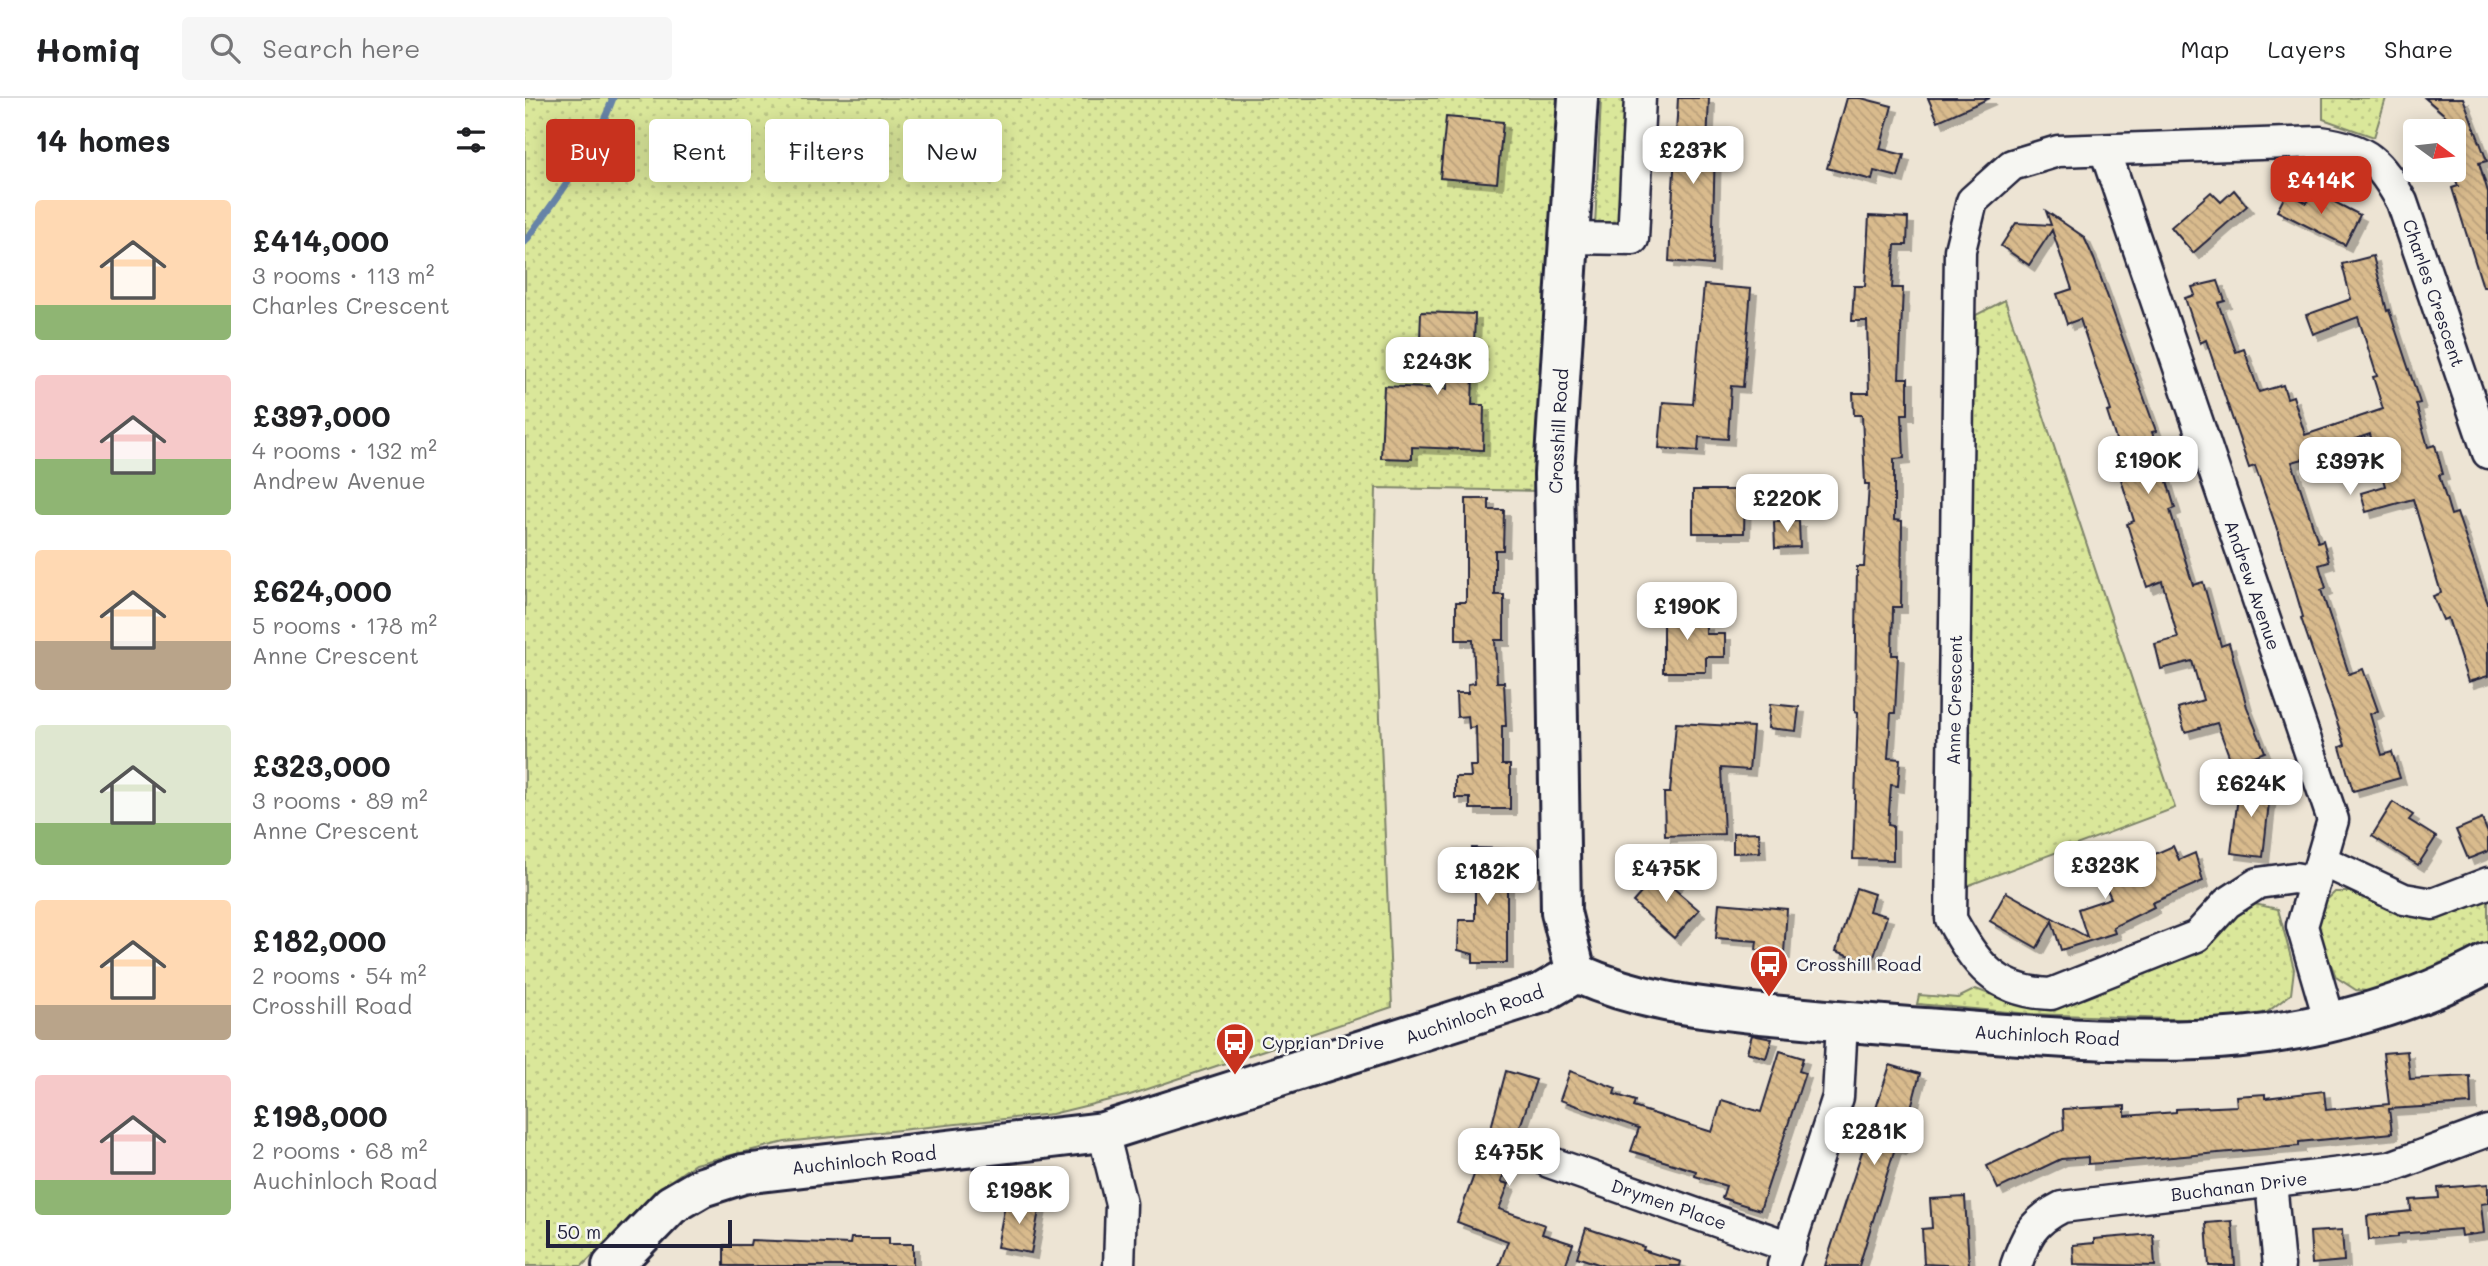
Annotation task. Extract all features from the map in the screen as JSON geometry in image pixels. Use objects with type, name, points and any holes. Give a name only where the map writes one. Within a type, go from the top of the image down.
[{"type":"main road","name":"Crosshill Road","points":[[1576,973],[1561,912],[1554,474],[1578,98]]},
{"type":"main road","name":"Auchinloch Road","points":[[612,1266],[671,1205],[702,1188],[743,1174],[1103,1132],[1542,993],[1576,973],[1615,991],[1668,1004],[1842,1022],[2043,1036],[2196,1040],[2244,1037],[2330,1022],[2456,980],[2488,963]]},
{"type":"street","points":[[1569,239],[1633,240],[1640,98]]},
{"type":"street","name":"Charles Crescent","points":[[2105,150],[2320,142],[2352,146],[2384,169],[2402,202],[2488,453]]},
{"type":"street","name":"Anne Crescent","points":[[2105,150],[2058,151],[2011,165],[1972,201],[1960,250],[1951,919],[1974,961],[2008,986],[2028,993],[2051,994],[2197,936],[2227,903],[2258,883],[2319,872]]},
{"type":"street","name":"Andrew Avenue","points":[[2105,150],[2333,820],[2302,926],[2330,1022]]},
{"type":"street","points":[[2319,872],[2404,899],[2433,904],[2488,883]]},
{"type":"street","points":[[1786,1256],[1838,1097],[1842,1022]]},
{"type":"street","name":"Buchanan Drive","points":[[2016,1266],[2024,1242],[2041,1218],[2062,1208],[2390,1167],[2488,1131]]},
{"type":"street","points":[[1103,1132],[1121,1204],[1119,1266]]},
{"type":"street","name":"Drymen Place","points":[[1549,1162],[1786,1256]]},
{"type":"street","points":[[2271,1182],[2279,1266]]},
{"type":"green space","points":[[525,98],[1559,98],[1541,491],[1376,488],[1374,573],[1392,1007],[1130,1095],[1052,1114],[785,1142],[695,1164],[657,1190],[582,1266],[525,1266]]},
{"type":"green space","points":[[1601,98],[1631,98],[1624,228],[1595,226]]},
{"type":"green space","points":[[2323,98],[2386,98],[2374,137],[2323,119]]},
{"type":"green space","points":[[2005,300],[2175,808],[1964,887],[1976,315]]},
{"type":"green space","points":[[2335,892],[2488,892],[2488,943],[2473,953],[2378,992],[2356,990],[2336,977],[2316,928],[2318,908]]},
{"type":"green space","points":[[2245,902],[2278,909],[2294,969],[2291,994],[2266,1013],[2229,1021],[2031,1014],[1917,1004],[1919,995],[1958,998],[1976,989],[2005,1000],[2031,1003]]},
{"type":"building","points":[[1678,98],[1709,98],[1707,146],[1715,146],[1712,265],[1669,261]]},
{"type":"building","points":[[1847,98],[1861,98],[1892,106],[1880,149],[1904,155],[1898,177],[1874,171],[1872,180],[1827,168]]},
{"type":"building","points":[[1928,98],[1990,98],[1938,121]]},
{"type":"building","points":[[2425,98],[2463,98],[2487,161],[2479,163],[2488,192],[2488,287],[2483,287],[2452,188],[2458,186],[2457,182],[2466,182],[2466,119],[2438,119],[2446,116]]},
{"type":"building","points":[[1446,117],[1503,122],[1497,183],[1440,178]]},
{"type":"building","points":[[2234,190],[2247,206],[2193,253],[2171,227],[2211,192],[2221,202]]},
{"type":"building","points":[[2313,191],[2360,215],[2345,245],[2277,211],[2287,192],[2307,203]]},
{"type":"building","points":[[2046,211],[2084,237],[2094,259],[2156,431],[2152,432],[2175,508],[2170,510],[2193,585],[2203,582],[2221,646],[2229,643],[2247,707],[2265,752],[2232,764],[2217,723],[2185,732],[2178,708],[2203,700],[2192,661],[2161,669],[2155,644],[2178,638],[2162,581],[2147,587],[2127,524],[2134,521],[2115,460],[2122,458],[2107,412],[2111,411],[2080,319],[2067,324],[2057,294],[2072,289],[2052,230],[2029,265],[2001,246],[2016,223],[2051,225]]},
{"type":"building","points":[[1869,216],[1908,218],[1907,245],[1895,245],[1892,288],[1903,288],[1899,378],[1908,378],[1908,414],[1902,414],[1904,458],[1894,459],[1894,520],[1902,521],[1901,607],[1893,607],[1892,655],[1898,655],[1895,713],[1891,713],[1888,758],[1900,759],[1898,786],[1891,785],[1888,825],[1893,826],[1893,860],[1853,859],[1858,712],[1855,711],[1857,567],[1864,567],[1869,484],[1865,484],[1862,415],[1854,415],[1853,393],[1869,393],[1867,321],[1852,321],[1854,286],[1865,286]]},
{"type":"building","points":[[2373,256],[2387,311],[2389,310],[2420,403],[2416,404],[2428,447],[2435,445],[2443,474],[2439,475],[2451,515],[2457,513],[2488,604],[2488,676],[2468,682],[2448,618],[2443,620],[2433,596],[2441,593],[2413,499],[2366,512],[2361,493],[2385,486],[2370,434],[2335,446],[2336,450],[2292,462],[2318,542],[2323,540],[2329,562],[2319,565],[2326,588],[2321,590],[2349,674],[2363,669],[2378,711],[2370,714],[2382,755],[2392,752],[2400,778],[2353,791],[2340,747],[2345,745],[2301,618],[2303,617],[2280,538],[2255,466],[2249,468],[2206,340],[2200,343],[2185,298],[2195,295],[2192,287],[2218,281],[2225,301],[2218,303],[2236,352],[2244,349],[2259,392],[2283,385],[2287,398],[2293,396],[2305,435],[2383,409],[2373,377],[2377,376],[2358,317],[2313,334],[2306,315],[2351,299],[2342,264]]},
{"type":"building","points":[[1704,285],[1751,289],[1743,387],[1731,386],[1728,439],[1699,437],[1698,451],[1659,448],[1663,402],[1693,404]]},
{"type":"building","points":[[1421,312],[1475,314],[1472,405],[1484,405],[1483,450],[1412,447],[1412,459],[1381,458],[1384,386],[1447,389],[1449,341],[1420,340]]},
{"type":"building","points":[[1693,490],[1745,490],[1744,533],[1693,533]]},
{"type":"building","points":[[1466,499],[1489,499],[1489,510],[1504,510],[1503,550],[1495,550],[1495,595],[1504,595],[1504,640],[1495,640],[1497,682],[1504,682],[1506,726],[1502,726],[1502,765],[1510,765],[1510,809],[1470,809],[1470,798],[1455,798],[1455,777],[1471,777],[1470,766],[1477,766],[1476,727],[1469,728],[1468,716],[1457,717],[1456,693],[1468,693],[1468,684],[1475,683],[1473,640],[1456,640],[1456,602],[1466,602]]},
{"type":"building","points":[[1799,521],[1800,547],[1775,548],[1774,522]]},
{"type":"building","points":[[1663,602],[1688,603],[1688,625],[1706,624],[1706,634],[1725,634],[1725,657],[1706,657],[1706,672],[1663,672]]},
{"type":"building","points":[[1770,704],[1799,707],[1796,731],[1768,728]]},
{"type":"building","points":[[1676,723],[1753,727],[1749,770],[1721,768],[1724,834],[1665,836],[1664,793],[1670,793]]},
{"type":"building","points":[[2240,780],[2271,784],[2263,857],[2231,853]]},
{"type":"building","points":[[2393,802],[2413,815],[2409,820],[2436,837],[2418,865],[2372,836]]},
{"type":"building","points":[[2482,819],[2488,833],[2488,851],[2468,859],[2456,830]]},
{"type":"building","points":[[1759,832],[1760,852],[1733,853],[1733,833]]},
{"type":"building","points":[[2173,846],[2179,860],[2195,853],[2203,881],[2152,903],[2154,907],[2113,927],[2115,933],[2061,950],[2052,921],[2037,948],[1990,921],[2006,892],[2087,937],[2078,909],[2111,898],[2104,883],[2141,864],[2139,861]]},
{"type":"building","points":[[1472,848],[1507,849],[1507,963],[1473,963],[1473,954],[1458,950],[1459,920],[1475,920],[1475,880],[1464,879],[1464,860],[1472,860]]},
{"type":"building","points":[[1662,869],[1677,882],[1672,887],[1699,910],[1674,938],[1633,902]]},
{"type":"building","points":[[1856,888],[1874,894],[1869,911],[1887,916],[1872,963],[1836,951]]},
{"type":"building","points":[[1719,903],[1787,909],[1784,953],[1756,950],[1757,941],[1716,938]]},
{"type":"building","points":[[1752,1035],[1772,1039],[1766,1058],[1747,1052]]},
{"type":"building","points":[[1780,1051],[1803,1058],[1799,1071],[1805,1073],[1760,1210],[1722,1198],[1726,1186],[1695,1176],[1696,1171],[1631,1151],[1639,1128],[1560,1100],[1570,1071],[1616,1088],[1614,1094],[1635,1101],[1633,1107],[1712,1132],[1722,1100],[1761,1112]]},
{"type":"building","points":[[2407,1051],[2410,1079],[2470,1076],[2471,1104],[2389,1109],[2392,1133],[2299,1142],[2299,1146],[2088,1164],[2088,1157],[2061,1159],[1998,1189],[1987,1166],[2064,1129],[2063,1109],[2125,1106],[2125,1116],[2176,1112],[2176,1109],[2237,1106],[2236,1096],[2265,1094],[2265,1098],[2324,1091],[2326,1110],[2389,1104],[2383,1053]]},
{"type":"building","points":[[1890,1065],[1920,1074],[1900,1149],[1895,1148],[1859,1266],[1825,1266]]},
{"type":"building","points":[[1506,1071],[1536,1080],[1501,1182],[1509,1184],[1499,1209],[1545,1225],[1542,1234],[1573,1244],[1565,1266],[1499,1266],[1508,1241],[1457,1222],[1491,1128]]},
{"type":"building","points":[[2488,1184],[2488,1203],[2481,1204],[2484,1233],[2461,1236],[2460,1229],[2398,1234],[2398,1237],[2369,1240],[2367,1216],[2411,1211],[2410,1200],[2439,1198],[2438,1188]]},
{"type":"building","points":[[1965,1197],[1969,1266],[1924,1264],[1922,1229],[1932,1228],[1930,1199]]},
{"type":"building","points":[[1006,1199],[1040,1205],[1031,1253],[997,1247]]},
{"type":"building","points":[[2232,1221],[2235,1266],[2209,1266],[2206,1223]]},
{"type":"building","points":[[1586,1228],[1644,1247],[1643,1250],[1681,1262],[1680,1266],[1604,1266],[1577,1257]]},
{"type":"building","points":[[2342,1230],[2344,1261],[2312,1264],[2310,1232]]},
{"type":"building","points":[[2153,1234],[2155,1266],[2074,1264],[2073,1245],[2094,1243],[2094,1239]]},
{"type":"building","points":[[851,1238],[889,1238],[889,1244],[913,1244],[913,1266],[724,1266],[724,1245],[750,1245],[751,1240],[850,1244]]},
{"type":"waterway","points":[[525,242],[586,155],[613,98]]},
{"type":"place","name":"Crosshill Road","points":[[1769,998]]},
{"type":"place","name":"Cyprian Drive","points":[[1235,1076]]}]
